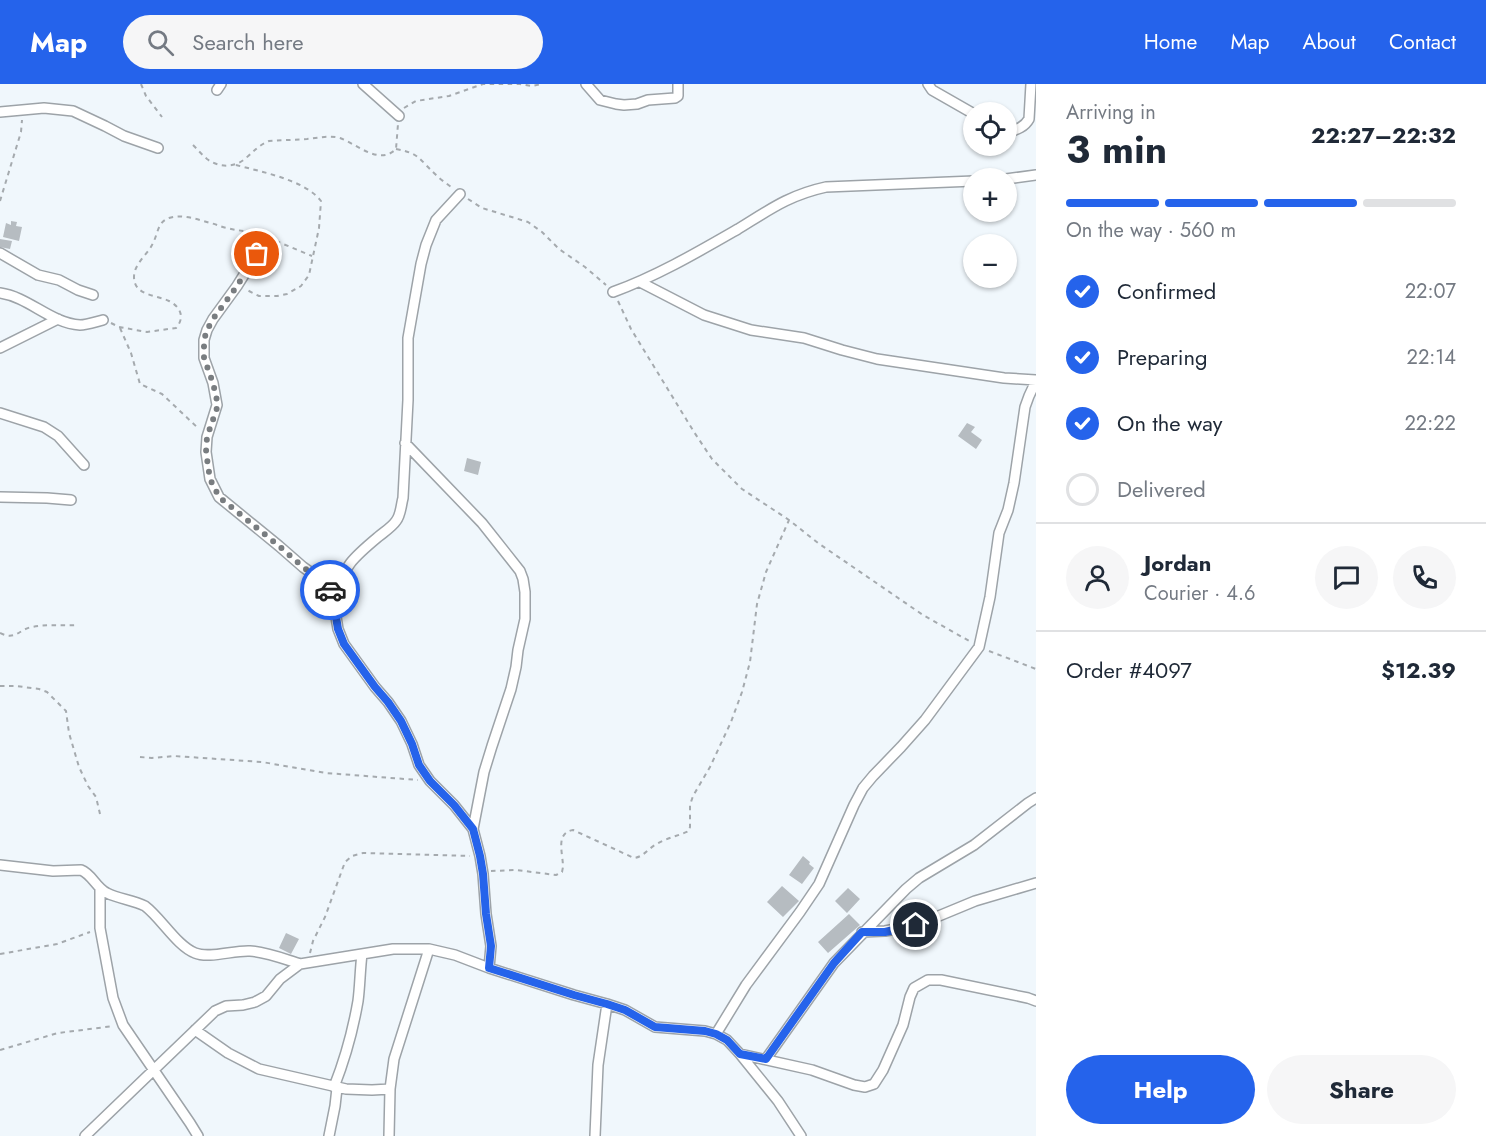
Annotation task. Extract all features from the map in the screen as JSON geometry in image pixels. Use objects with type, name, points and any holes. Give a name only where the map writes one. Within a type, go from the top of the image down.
[{"type":"street","points":[[363,84],[399,116]]},
{"type":"street","points":[[586,84],[600,100],[624,105],[648,100],[677,98],[678,84]]},
{"type":"street","points":[[928,84],[932,90],[963,108]]},
{"type":"street","points":[[1017,129],[1027,122],[1031,84]]},
{"type":"street","points":[[0,112],[44,108],[73,111],[124,136],[158,148]]},
{"type":"street","points":[[1017,178],[1036,175]]},
{"type":"street","points":[[613,292],[640,282],[806,191],[826,187],[963,181]]},
{"type":"street","points":[[460,194],[436,220],[421,264],[408,338],[402,498],[397,520],[359,552],[346,568],[335,598],[335,611],[338,629],[344,644],[401,721],[419,765],[430,781],[454,805],[473,829],[483,874],[491,946],[489,968]]},
{"type":"street","points":[[267,238],[213,319],[204,340],[204,358],[218,405],[207,437],[206,452],[210,479],[219,497],[324,582],[335,598]]},
{"type":"street","points":[[0,254],[38,275],[59,280],[78,291],[93,295]]},
{"type":"street","points":[[640,282],[704,315],[751,330],[804,338],[842,351],[877,359],[1004,378],[1036,380],[1025,407],[1014,483],[1008,510],[999,533],[980,647],[925,720],[863,788],[819,884],[746,985],[716,1034]]},
{"type":"street","points":[[0,293],[10,294],[70,323],[82,325],[103,320]]},
{"type":"street","points":[[0,348],[58,319]]},
{"type":"street","points":[[0,413],[45,428],[58,436],[84,465]]},
{"type":"street","points":[[405,442],[482,523],[520,571],[525,592],[525,619],[514,678],[484,772],[473,829]]},
{"type":"street","points":[[0,497],[72,500]]},
{"type":"street","points":[[766,1059],[834,963],[862,932],[919,878],[974,845],[1036,798]]},
{"type":"street","points":[[0,865],[53,871],[81,870],[87,873],[106,893],[145,906],[184,946],[197,954],[263,952],[300,964]]},
{"type":"street","points":[[862,932],[885,932],[916,925],[975,901],[1036,883]]},
{"type":"street","points":[[100,888],[100,928],[113,998],[123,1025],[198,1136]]},
{"type":"street","points":[[85,1136],[220,1008],[249,1004],[266,996],[280,979],[300,964],[393,949],[429,949],[455,955],[489,968],[625,1010],[655,1027],[716,1034],[727,1040],[740,1054],[778,1101],[801,1136]]},
{"type":"street","points":[[389,1136],[390,1089],[394,1059],[429,949]]},
{"type":"street","points":[[329,1136],[336,1087],[358,1000],[362,954]]},
{"type":"street","points":[[740,1054],[812,1071],[841,1082],[865,1087],[874,1084],[883,1070],[903,1025],[910,997],[914,988],[920,984],[928,980],[940,980],[1036,1001]]},
{"type":"street","points":[[595,1136],[598,1065],[607,1004]]},
{"type":"street","points":[[195,1030],[228,1053],[259,1069],[346,1089],[390,1089]]},
{"type":"path","points":[[141,84],[146,96],[162,117]]},
{"type":"path","points":[[396,149],[399,116],[402,109],[416,101],[449,96],[483,84],[532,86],[542,84]]},
{"type":"path","points":[[0,201],[21,132],[22,111]]},
{"type":"path","points":[[236,165],[261,144],[269,141],[329,136],[345,140],[372,154],[383,156],[396,149],[407,151],[418,156],[437,176],[482,208],[528,222],[613,292],[631,329],[694,432],[712,459],[742,489],[923,615],[980,647],[1036,669]]},
{"type":"path","points":[[193,145],[206,159],[214,163],[236,165],[284,180],[315,194],[321,201],[319,228],[309,275],[301,286],[287,294],[277,296],[259,296],[237,286]]},
{"type":"path","points":[[103,320],[119,327],[147,332],[176,328],[181,321],[181,315],[170,301],[146,294],[137,287],[134,275],[136,268],[151,247],[160,224],[175,216],[257,233],[312,256]]},
{"type":"path","points":[[119,327],[131,352],[140,384],[162,394],[207,437]]},
{"type":"path","points":[[483,874],[490,871],[516,870],[556,875],[562,872],[561,838],[569,830],[634,858],[639,857],[654,845],[689,831],[690,805],[693,796],[710,767],[742,692],[750,662],[757,604],[766,572],[789,520]]},
{"type":"path","points":[[0,633],[12,636],[32,627],[77,625]]},
{"type":"path","points":[[0,686],[39,688],[66,711],[69,733],[80,767],[88,786],[96,797],[100,814]]},
{"type":"path","points":[[140,757],[174,756],[262,762],[326,773],[430,781]]},
{"type":"path","points":[[310,962],[313,941],[325,917],[345,862],[352,856],[363,853],[480,856]]},
{"type":"path","points":[[0,954],[57,944],[100,928]]},
{"type":"path","points":[[0,1050],[58,1033],[123,1025]]},
{"type":"building","points":[[11,221],[17,222],[16,226],[22,227],[19,241],[3,237],[6,223],[11,225]]},
{"type":"building","points":[[0,239],[12,241],[10,249],[0,247]]},
{"type":"building","points":[[967,423],[975,427],[971,432],[982,440],[976,449],[958,436]]},
{"type":"building","points":[[467,458],[481,462],[478,475],[464,471]]},
{"type":"building","points":[[803,856],[814,868],[802,884],[789,875]]},
{"type":"building","points":[[782,886],[799,901],[783,917],[767,902]]},
{"type":"building","points":[[848,888],[860,899],[847,913],[835,901]]},
{"type":"building","points":[[849,914],[860,925],[828,953],[818,942]]},
{"type":"building","points":[[286,933],[299,939],[291,954],[279,948]]},
{"type":"way so far","points":[[257,254],[213,319],[204,340],[204,358],[218,405],[207,437],[206,452],[210,479],[219,497],[324,582],[330,590]]},
{"type":"route","points":[[330,590],[335,598],[338,629],[344,644],[401,721],[419,765],[430,781],[454,805],[473,829],[483,874],[491,946],[489,968],[625,1010],[655,1027],[716,1034],[727,1040],[740,1054],[766,1059],[809,996],[862,932],[885,932],[916,925]]}]
